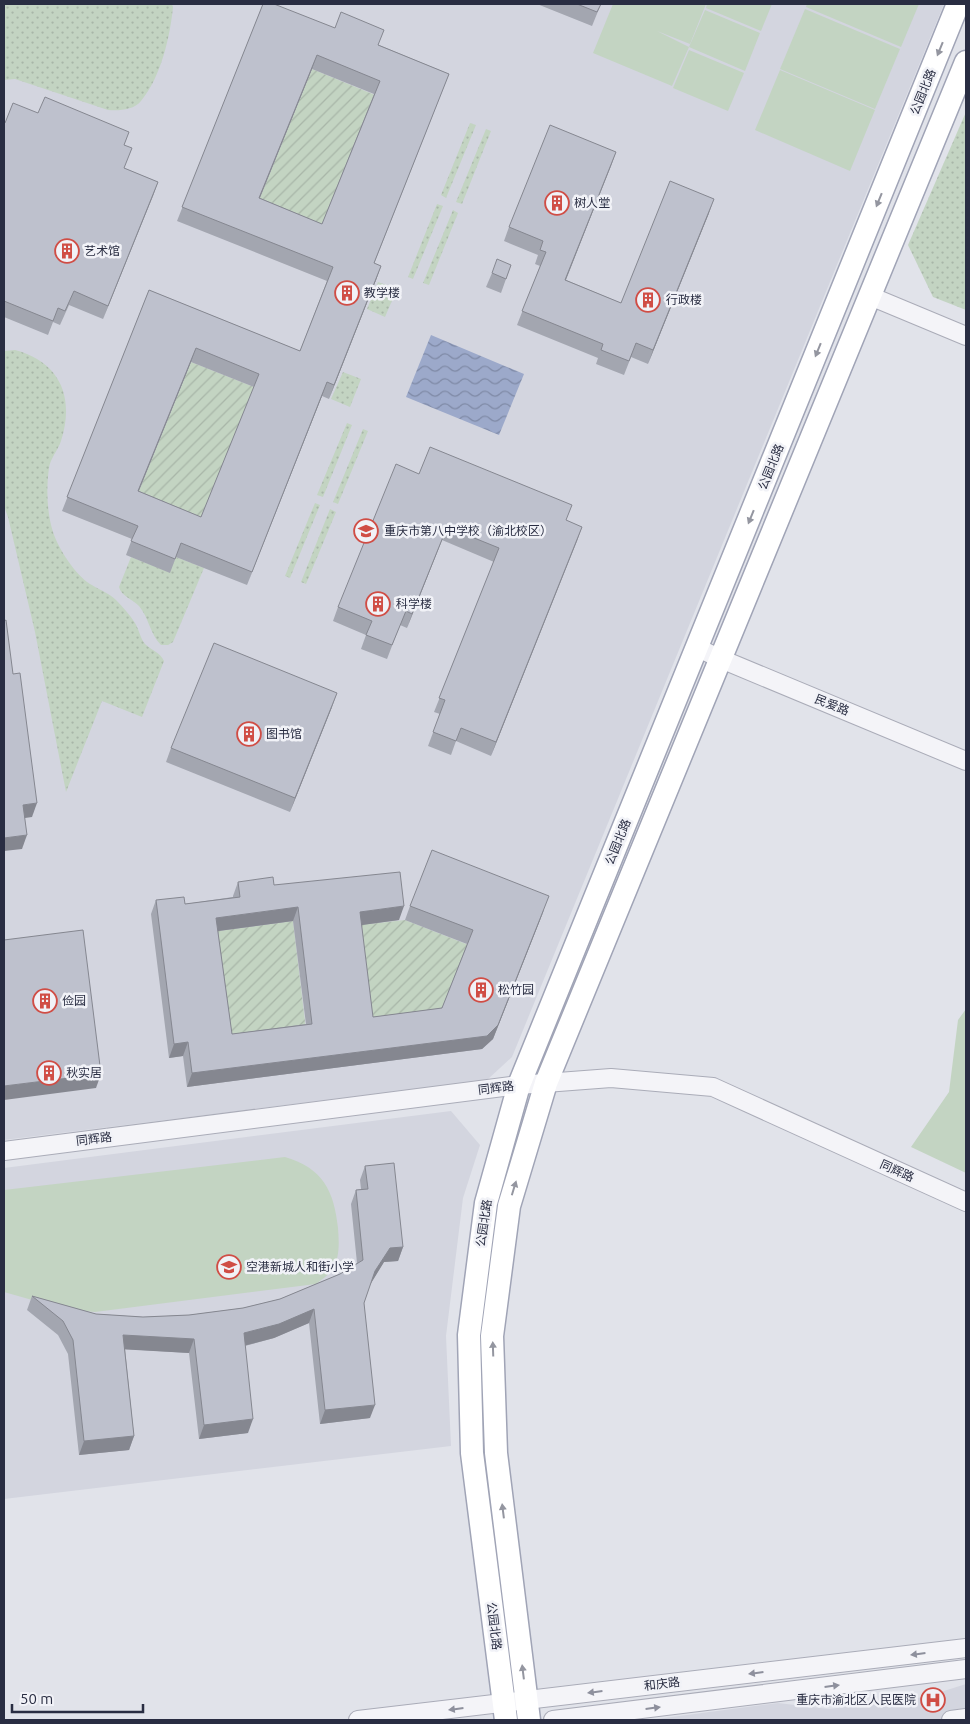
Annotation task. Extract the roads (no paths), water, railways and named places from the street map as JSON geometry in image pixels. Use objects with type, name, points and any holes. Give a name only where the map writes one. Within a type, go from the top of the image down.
[{"type":"main road","name":"公园北路","points":[[505,1712],[472,1453],[469,1335],[486,1203],[519,1085],[958,4]]},
{"type":"main road","name":"公园北路","points":[[528,1710],[496,1453],[492,1336],[509,1206],[546,1082],[966,62]]},
{"type":"street","points":[[870,296],[966,336]]},
{"type":"street","name":"民爱路","points":[[698,648],[966,760]]},
{"type":"street","name":"同辉路","points":[[4,1151],[519,1085],[612,1078],[713,1087],[966,1202]]},
{"type":"street","name":"和庆路","points":[[358,1720],[528,1710],[966,1648]]},
{"type":"street","name":"和庆路","points":[[553,1720],[966,1670]]},
{"type":"street","points":[[951,1720],[966,1718]]},
{"type":"water","points":[[431,335],[524,374],[499,435],[406,397]]},
{"type":"place","name":"树人堂","points":[[557,203]]},
{"type":"place","name":"艺术馆","points":[[67,251]]},
{"type":"place","name":"教学楼","points":[[347,293]]},
{"type":"place","name":"行政楼","points":[[648,300]]},
{"type":"place","name":"重庆市第八中学校（渝北校区）","points":[[366,531]]},
{"type":"place","name":"科学楼","points":[[378,604]]},
{"type":"place","name":"图书馆","points":[[249,734]]},
{"type":"place","name":"松竹园","points":[[481,990]]},
{"type":"place","name":"俭园","points":[[45,1001]]},
{"type":"place","name":"秋实居","points":[[49,1073]]},
{"type":"place","name":"空港新城人和街小学","points":[[229,1267]]},
{"type":"place","name":"重庆市渝北区人民医院","points":[[933,1700]]}]
